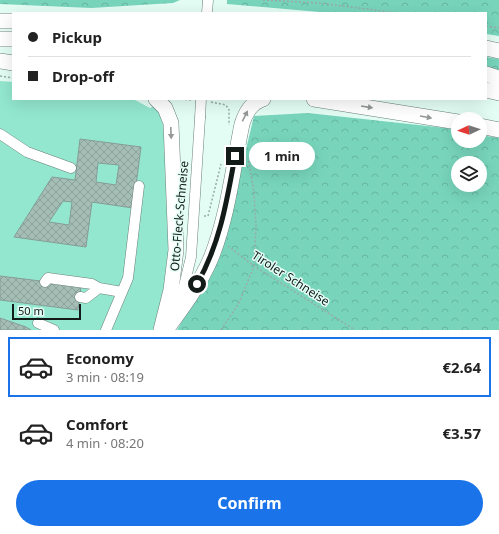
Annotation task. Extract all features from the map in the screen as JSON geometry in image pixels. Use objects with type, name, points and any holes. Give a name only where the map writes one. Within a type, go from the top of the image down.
[{"type":"highway","points":[[0,21],[12,21]]},
{"type":"highway","points":[[0,39],[12,39]]},
{"type":"highway","points":[[487,48],[499,51]]},
{"type":"highway","points":[[0,61],[12,63]]},
{"type":"highway","points":[[487,74],[499,78]]},
{"type":"highway","points":[[487,90],[499,93]]},
{"type":"highway","points":[[157,100],[165,108],[171,123],[176,250],[172,290],[163,330]]},
{"type":"highway","points":[[163,330],[186,303],[203,274],[217,240],[238,140],[246,113],[252,105],[262,100]]},
{"type":"highway","points":[[320,100],[451,121]]},
{"type":"highway","points":[[487,127],[499,130]]},
{"type":"street","points":[[207,12],[208,0]]},
{"type":"street","name":"Otto-Fleck-Schneise","points":[[163,330],[183,290],[191,257],[201,100]]},
{"type":"street","points":[[0,134],[26,152],[71,168]]},
{"type":"street","points":[[106,330],[128,278],[139,186]]},
{"type":"street","points":[[45,282],[48,278],[92,284],[99,288],[122,292]]},
{"type":"street","points":[[80,297],[86,298],[99,288]]},
{"type":"street","points":[[38,323],[54,330]]},
{"type":"path","points":[[263,0],[318,3],[389,12]]},
{"type":"path","points":[[487,26],[499,28]]},
{"type":"path","points":[[0,76],[12,78]]},
{"type":"path","points":[[201,100],[221,103],[229,110],[229,138],[238,140],[249,160],[254,192],[256,226],[254,266],[239,303],[221,330]]},
{"type":"path","points":[[202,215],[205,217],[208,216],[223,159]]},
{"type":"path","name":"Tiroler Schneise","points":[[217,240],[254,266],[355,330]]},
{"type":"green space","points":[[0,0],[180,0],[173,3],[91,8],[0,4]]},
{"type":"green space","points":[[227,0],[499,0],[499,36],[487,34],[487,12],[319,12],[227,4]]},
{"type":"green space","points":[[487,57],[499,59],[499,70],[487,67]]},
{"type":"green space","points":[[0,81],[12,82],[12,100],[135,100],[150,108],[157,105],[166,135],[171,263],[163,330],[0,330]]},
{"type":"green space","points":[[308,113],[451,129],[451,148],[487,148],[487,136],[499,138],[499,330],[177,330],[221,254],[254,116]]},
{"type":"building","points":[[80,139],[141,147],[133,208],[92,202],[86,247],[14,237],[52,177],[75,180]],"holes":[[[98,163],[119,165],[116,185],[96,182]],[[63,201],[72,202],[69,225],[49,222]]]},
{"type":"building","points":[[0,276],[81,286],[78,310],[0,300]]},
{"type":"building","points":[[0,318],[26,327],[31,330],[0,330]]},
{"type":"route","points":[[197,284],[211,258],[217,240],[235,156]]}]
